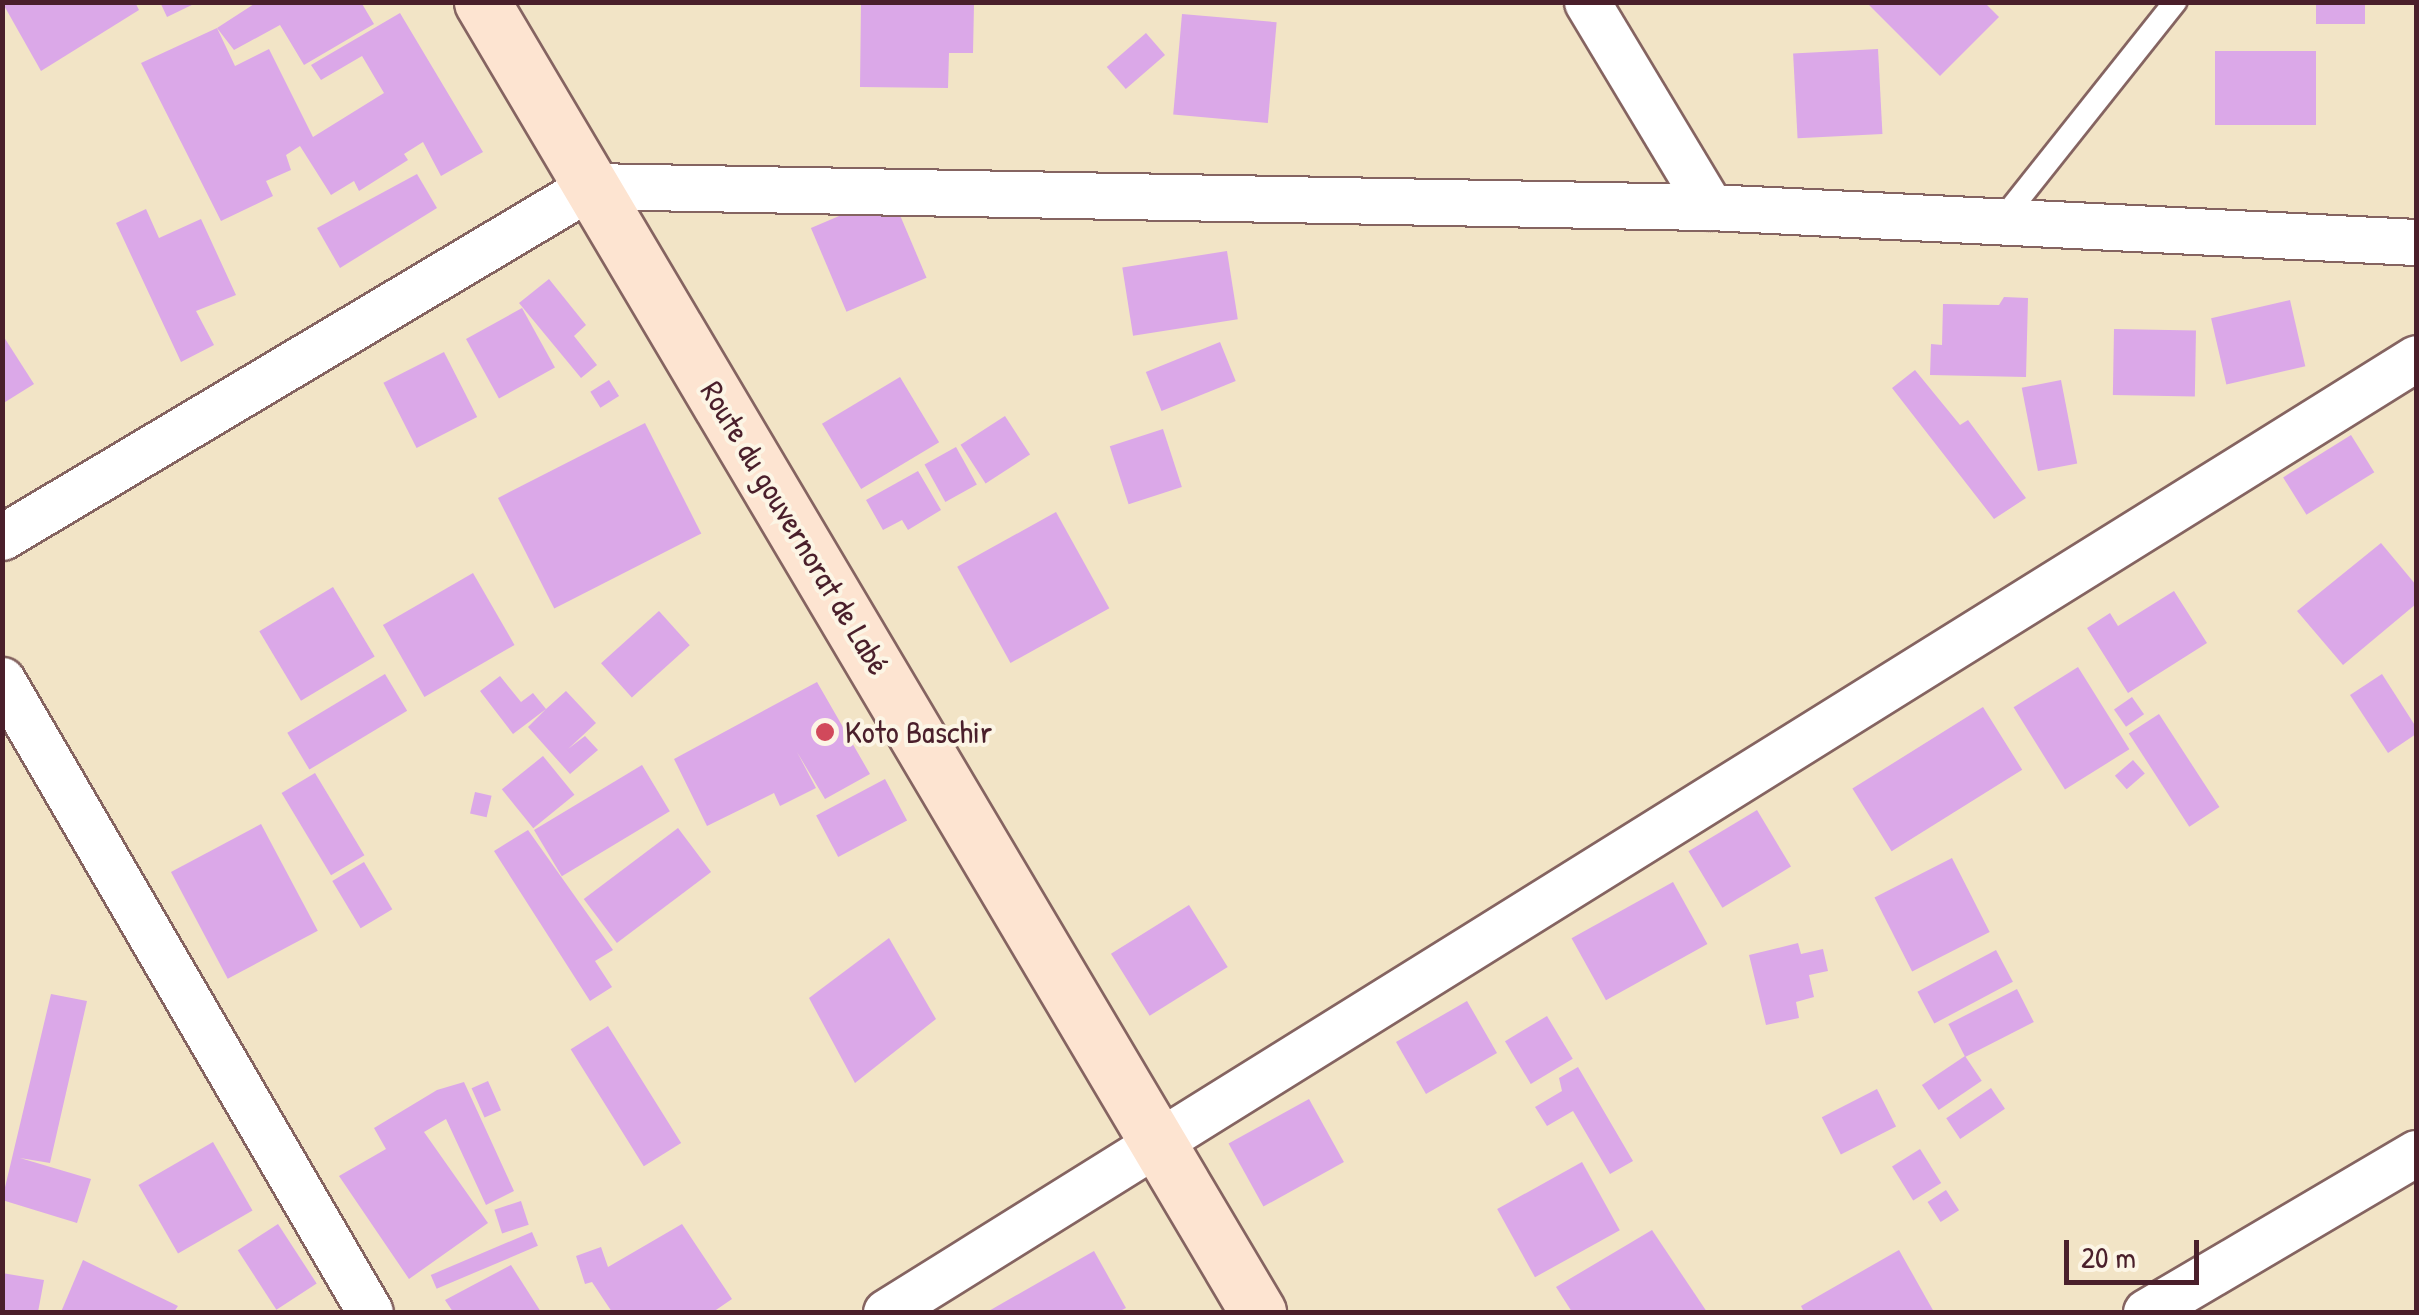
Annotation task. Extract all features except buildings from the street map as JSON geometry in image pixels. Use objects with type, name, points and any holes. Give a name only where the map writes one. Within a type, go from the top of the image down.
[{"type":"street","name":"Route du gouvernorat de Labé","points":[[482,2],[1161,1141],[1258,1312]]},
{"type":"street","points":[[1587,2],[1710,206]]},
{"type":"street","points":[[2,537],[591,186],[1710,206],[2416,242]]},
{"type":"street","points":[[886,1312],[2416,358]]},
{"type":"street","points":[[2,680],[370,1312]]},
{"type":"street","points":[[2146,1312],[2416,1153]]},
{"type":"lane","points":[[2001,221],[2175,2]]},
{"type":"place","name":"Koto Baschir","points":[[825,732]]}]
